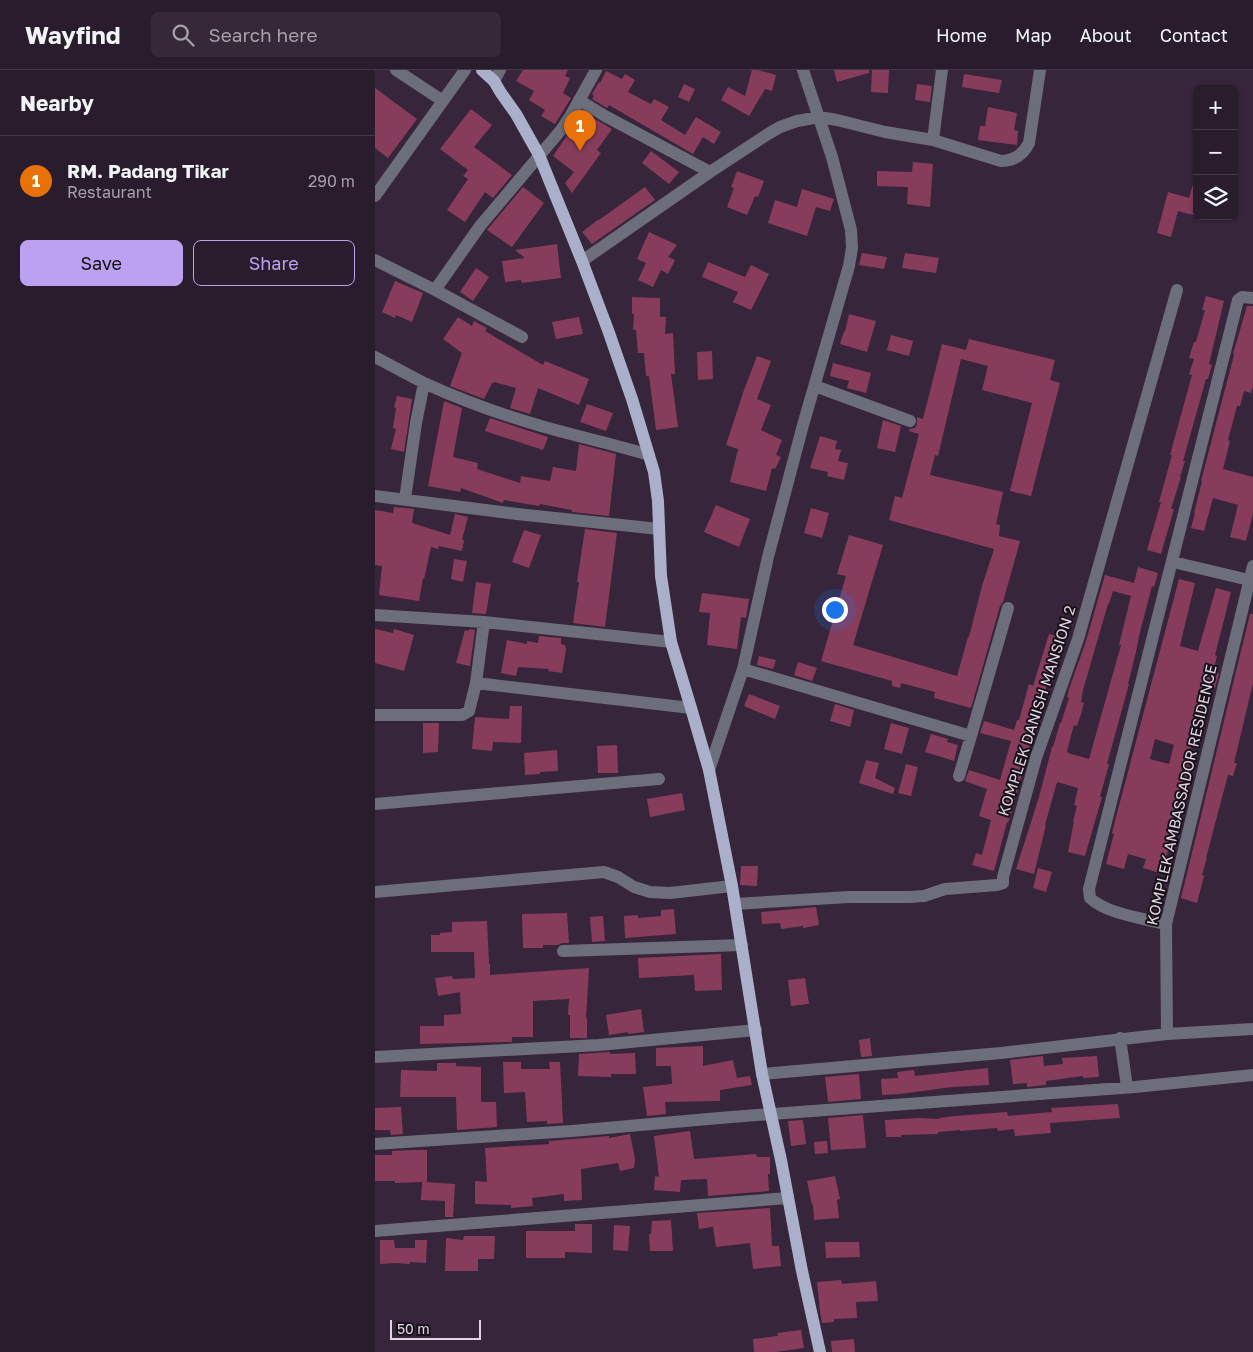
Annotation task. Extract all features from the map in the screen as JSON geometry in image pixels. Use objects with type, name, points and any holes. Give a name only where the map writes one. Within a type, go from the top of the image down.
[{"type":"main road","points":[[482,70],[497,75],[501,93],[517,114],[539,155],[608,330],[633,399],[649,455],[657,487],[661,576],[671,642],[709,770],[732,886],[762,1074],[820,1352]]},
{"type":"street","points":[[396,70],[443,101]]},
{"type":"street","points":[[375,196],[465,70]]},
{"type":"street","points":[[435,290],[480,226],[561,130],[596,70]]},
{"type":"street","points":[[709,770],[743,669],[768,557],[849,266],[852,248],[851,230],[842,196],[803,70]]},
{"type":"street","points":[[933,140],[942,70]]},
{"type":"street","points":[[582,261],[710,172],[780,127],[797,121],[819,117],[837,120],[885,132],[933,140],[1001,161],[1017,158],[1025,151],[1029,143],[1040,70]]},
{"type":"street","points":[[579,100],[613,121],[710,172]]},
{"type":"street","points":[[375,260],[522,337]]},
{"type":"street","name":"KOMPLEK DANISH MANSION 2","points":[[735,904],[849,897],[911,898],[945,890],[1003,883],[1003,877],[1037,758],[1077,639],[1177,290]]},
{"type":"street","points":[[1166,924],[1107,909],[1096,904],[1090,898],[1089,889],[1238,300],[1242,297],[1253,298]]},
{"type":"street","points":[[375,357],[424,383],[490,411],[649,455]]},
{"type":"street","points":[[405,499],[424,383]]},
{"type":"street","points":[[815,386],[910,421]]},
{"type":"street","points":[[375,496],[659,529]]},
{"type":"street","points":[[1173,562],[1249,580]]},
{"type":"street","name":"KOMPLEK AMBASSADOR RESIDENCE","points":[[1167,1034],[1166,924],[1253,566]]},
{"type":"street","points":[[959,776],[1008,608]]},
{"type":"street","points":[[375,614],[484,622],[671,642]]},
{"type":"street","points":[[375,715],[462,715],[469,711],[476,683],[484,622]]},
{"type":"street","points":[[743,669],[971,736]]},
{"type":"street","points":[[476,683],[691,708]]},
{"type":"street","points":[[375,804],[659,779]]},
{"type":"street","points":[[375,892],[604,872],[650,892],[670,893],[732,886]]},
{"type":"street","points":[[563,951],[742,945]]},
{"type":"street","points":[[762,1074],[1001,1053],[1120,1038],[1253,1029]]},
{"type":"street","points":[[375,1057],[599,1045],[756,1030]]},
{"type":"street","points":[[1120,1038],[1127,1087]]},
{"type":"street","points":[[375,1144],[563,1132],[1127,1087],[1253,1075]]},
{"type":"street","points":[[375,1231],[788,1198]]},
{"type":"building","points":[[523,70],[568,70],[565,76],[570,78],[563,93],[571,98],[555,124],[541,116],[545,110],[529,100],[534,91],[516,81]]},
{"type":"building","points":[[752,70],[776,75],[772,91],[765,89],[749,116],[721,100],[728,87],[745,96]]},
{"type":"building","points":[[834,70],[869,70],[869,73],[837,82]]},
{"type":"building","points":[[872,70],[889,70],[888,93],[871,92]]},
{"type":"building","points":[[606,71],[622,79],[625,74],[635,80],[628,92],[651,104],[654,99],[669,107],[661,120],[685,135],[696,117],[721,132],[714,144],[703,137],[693,154],[609,105],[607,108],[592,99],[594,96],[592,94]]},
{"type":"building","points":[[964,74],[1002,80],[999,93],[962,87]]},
{"type":"building","points":[[684,84],[695,89],[689,102],[678,97]]},
{"type":"building","points":[[917,84],[932,86],[930,102],[915,100]]},
{"type":"building","points":[[375,88],[417,119],[388,158],[375,148]]},
{"type":"building","points":[[988,107],[1017,113],[1014,130],[1018,131],[1017,145],[978,140],[980,126],[985,126]]},
{"type":"building","points":[[471,109],[492,125],[474,147],[512,175],[493,198],[485,192],[465,222],[447,210],[468,179],[463,176],[468,170],[440,149]]},
{"type":"building","points":[[583,112],[612,129],[597,150],[601,153],[572,193],[565,183],[574,172],[553,156]]},
{"type":"building","points":[[651,151],[679,172],[669,184],[642,163]]},
{"type":"building","points":[[913,162],[933,164],[930,207],[907,204],[908,187],[877,186],[877,171],[912,172]]},
{"type":"building","points":[[737,171],[764,181],[758,197],[755,196],[747,215],[727,207],[734,188],[731,187]]},
{"type":"building","points":[[1193,184],[1193,215],[1178,211],[1171,237],[1157,233],[1168,192],[1189,198]]},
{"type":"building","points":[[523,187],[544,203],[512,247],[487,230]]},
{"type":"building","points":[[645,187],[655,200],[592,244],[582,232]]},
{"type":"building","points":[[802,189],[834,199],[830,211],[816,207],[807,236],[768,223],[775,200],[797,207]]},
{"type":"building","points":[[649,232],[677,245],[668,257],[675,260],[668,274],[661,270],[653,287],[638,280],[646,263],[637,259]]},
{"type":"building","points":[[557,244],[561,278],[522,283],[521,280],[505,282],[502,261],[525,258],[515,250]]},
{"type":"building","points":[[862,253],[887,257],[884,269],[859,265]]},
{"type":"building","points":[[905,253],[939,258],[936,273],[902,268]]},
{"type":"building","points":[[708,262],[745,277],[751,265],[769,274],[751,310],[733,302],[738,292],[702,277]]},
{"type":"building","points":[[476,268],[489,277],[473,301],[460,292]]},
{"type":"building","points":[[395,281],[423,293],[412,322],[396,315],[395,318],[382,312]]},
{"type":"building","points":[[1206,296],[1224,301],[1209,364],[1212,365],[1208,379],[1206,379],[1183,461],[1185,461],[1171,509],[1174,509],[1161,554],[1147,550],[1161,502],[1159,502],[1172,455],[1170,455],[1192,375],[1189,374],[1194,359],[1189,358],[1194,342],[1196,342],[1205,310],[1202,310]]},
{"type":"building","points":[[632,297],[660,298],[660,317],[666,317],[665,334],[673,333],[675,374],[671,374],[678,427],[656,430],[649,376],[646,376],[644,353],[638,353],[636,330],[633,330]]},
{"type":"building","points":[[1247,306],[1253,306],[1253,386],[1251,393],[1244,391],[1240,406],[1237,406],[1223,469],[1253,477],[1253,513],[1246,541],[1230,537],[1238,505],[1213,498],[1204,531],[1191,528],[1233,354]]},
{"type":"building","points":[[849,314],[876,321],[867,352],[840,344]]},
{"type":"building","points":[[458,317],[472,326],[474,321],[487,328],[485,331],[543,365],[545,361],[589,379],[579,405],[538,388],[530,414],[510,408],[516,388],[494,382],[484,399],[450,386],[462,353],[443,339]]},
{"type":"building","points":[[579,317],[583,334],[556,339],[552,322]]},
{"type":"building","points":[[891,335],[913,341],[909,356],[887,350]]},
{"type":"building","points":[[969,339],[1055,360],[1050,380],[1060,383],[1031,496],[1010,491],[1032,403],[982,390],[988,366],[961,359],[938,456],[935,455],[930,475],[1003,492],[996,524],[1000,525],[999,536],[1020,541],[971,708],[934,698],[935,692],[901,683],[900,688],[892,686],[892,681],[821,661],[846,576],[837,574],[849,535],[883,545],[853,645],[957,676],[994,549],[889,520],[895,496],[902,498],[919,434],[909,431],[909,429],[915,428],[917,417],[923,419],[942,344],[966,350]]},
{"type":"building","points":[[712,351],[713,379],[698,380],[697,352]]},
{"type":"building","points":[[757,356],[771,361],[757,399],[771,405],[761,430],[782,440],[776,455],[781,457],[775,469],[772,468],[766,491],[730,482],[738,449],[726,445]]},
{"type":"building","points":[[833,363],[871,373],[866,393],[847,388],[849,381],[830,376]]},
{"type":"building","points":[[397,396],[412,399],[404,452],[391,449],[396,429],[393,428],[396,408],[394,407]]},
{"type":"building","points":[[444,401],[462,408],[453,457],[478,463],[477,469],[520,483],[521,476],[550,481],[553,467],[576,471],[579,444],[616,454],[609,516],[572,512],[572,510],[540,504],[539,506],[504,500],[503,503],[461,488],[460,492],[428,486]]},
{"type":"building","points":[[587,404],[613,413],[606,431],[580,422]]},
{"type":"building","points":[[490,418],[548,437],[543,450],[485,431]]},
{"type":"building","points":[[883,420],[901,426],[895,452],[877,448]]},
{"type":"building","points":[[820,436],[837,441],[835,449],[841,450],[838,461],[848,463],[844,480],[827,476],[828,472],[810,468]]},
{"type":"building","points":[[716,505],[750,519],[739,547],[704,532]]},
{"type":"building","points":[[394,507],[414,509],[412,523],[450,535],[455,514],[468,517],[462,540],[464,540],[462,551],[439,546],[438,549],[431,547],[419,601],[379,595],[382,566],[375,565],[375,510],[393,513]]},
{"type":"building","points":[[811,508],[829,513],[822,538],[804,533]]},
{"type":"building","points":[[585,529],[617,533],[605,627],[573,623]]},
{"type":"building","points":[[524,530],[541,535],[529,568],[512,562]]},
{"type":"building","points":[[454,559],[467,561],[463,582],[451,579]]},
{"type":"building","points":[[1138,567],[1158,573],[1154,587],[1152,586],[1139,636],[1129,684],[1107,764],[1109,764],[1100,797],[1102,797],[1085,856],[1068,852],[1077,806],[1074,805],[1078,788],[1057,782],[1034,874],[1016,869],[1105,575],[1134,583]],"holes":[[[1113,591],[1131,596],[1119,645],[1121,645],[1089,759],[1068,753],[1074,725],[1077,726],[1084,703],[1081,702],[1083,690]]]},
{"type":"building","points":[[1179,579],[1195,583],[1180,646],[1198,651],[1216,588],[1231,592],[1215,655],[1217,656],[1213,672],[1219,673],[1215,688],[1208,686],[1190,750],[1193,751],[1188,766],[1190,766],[1171,831],[1169,847],[1160,873],[1143,868],[1146,859],[1128,854],[1124,869],[1106,864],[1114,834],[1112,833]],"holes":[[[1155,739],[1174,745],[1169,764],[1150,759]]]},
{"type":"building","points":[[476,582],[491,584],[486,614],[472,613]]},
{"type":"building","points":[[702,593],[749,599],[746,618],[741,617],[737,649],[707,645],[710,613],[699,612]]},
{"type":"building","points":[[1250,614],[1253,614],[1253,683],[1234,763],[1237,763],[1233,776],[1228,775],[1206,858],[1202,875],[1204,876],[1197,903],[1181,898]]},
{"type":"building","points":[[375,629],[393,633],[394,629],[414,635],[404,671],[375,663]]},
{"type":"building","points":[[469,629],[475,630],[470,666],[456,663],[465,630],[469,631]]},
{"type":"building","points":[[1049,634],[1062,638],[994,871],[972,865],[976,853],[982,855],[991,820],[979,816],[987,789],[965,781],[969,770],[1000,780],[1011,741],[980,733],[984,721],[1014,730],[1017,720],[1019,720],[1029,684],[1033,686]]},
{"type":"building","points":[[539,636],[561,638],[561,644],[565,645],[566,650],[562,673],[548,671],[549,669],[518,667],[516,676],[501,673],[507,640],[527,644],[527,641],[538,643]]},
{"type":"building","points":[[759,656],[776,660],[773,669],[757,665]]},
{"type":"building","points":[[798,662],[817,668],[812,681],[794,675]]},
{"type":"building","points":[[749,694],[780,706],[775,719],[744,706]]},
{"type":"building","points":[[835,704],[854,710],[850,727],[830,721]]},
{"type":"building","points":[[510,706],[522,706],[521,743],[493,742],[492,751],[472,749],[475,717],[509,719]]},
{"type":"building","points":[[423,723],[439,723],[438,752],[423,753]]},
{"type":"building","points":[[891,723],[909,728],[902,754],[884,749]]},
{"type":"building","points":[[931,734],[948,739],[947,742],[958,745],[954,761],[925,752]]},
{"type":"building","points":[[617,745],[618,773],[598,773],[597,746]]},
{"type":"building","points":[[557,750],[558,771],[525,775],[524,753]]},
{"type":"building","points":[[866,760],[879,763],[875,778],[895,788],[893,794],[859,783]]},
{"type":"building","points":[[906,764],[918,767],[911,796],[898,793]]},
{"type":"building","points":[[682,793],[685,810],[650,817],[647,799]]},
{"type":"building","points":[[741,866],[758,866],[757,886],[740,885]]},
{"type":"building","points":[[1038,868],[1052,872],[1046,892],[1033,888]]},
{"type":"building","points":[[816,907],[819,925],[781,929],[780,923],[762,924],[761,912]]},
{"type":"building","points":[[674,909],[676,934],[625,938],[624,916],[638,915],[638,918],[661,916],[661,910]]},
{"type":"building","points":[[567,913],[569,943],[543,945],[543,948],[523,948],[522,914]]},
{"type":"building","points":[[603,916],[605,941],[592,942],[590,917]]},
{"type":"building","points":[[487,921],[490,975],[589,968],[586,1018],[587,1038],[570,1038],[569,999],[533,1001],[533,1037],[512,1037],[512,1042],[420,1044],[420,1026],[444,1026],[444,1015],[461,1014],[460,992],[438,996],[435,978],[452,976],[453,979],[475,978],[474,952],[431,952],[431,935],[452,932],[452,922]]},
{"type":"building","points":[[721,954],[722,990],[695,991],[694,975],[639,978],[638,958]]},
{"type":"building","points":[[805,978],[809,1004],[791,1006],[788,980]]},
{"type":"building","points":[[641,1009],[644,1032],[609,1035],[606,1015]]},
{"type":"building","points":[[870,1038],[872,1056],[861,1057],[859,1040]]},
{"type":"building","points":[[703,1046],[703,1066],[733,1060],[737,1078],[750,1076],[752,1085],[720,1090],[720,1101],[665,1102],[666,1114],[647,1116],[643,1087],[672,1084],[671,1066],[656,1066],[656,1048]]},
{"type":"building","points":[[610,1052],[610,1054],[635,1053],[636,1074],[611,1074],[611,1077],[578,1076],[579,1054]]},
{"type":"building","points":[[1043,1056],[1044,1066],[1063,1064],[1062,1058],[1097,1056],[1099,1077],[1083,1078],[1083,1076],[1046,1081],[1046,1085],[1027,1087],[1027,1083],[1013,1084],[1010,1060]]},
{"type":"building","points":[[503,1062],[521,1062],[521,1069],[550,1069],[549,1062],[560,1062],[563,1123],[547,1124],[547,1121],[527,1122],[525,1092],[504,1093]]},
{"type":"building","points":[[437,1063],[456,1063],[456,1066],[481,1067],[481,1102],[496,1102],[497,1127],[457,1130],[456,1097],[400,1097],[401,1070],[437,1071]]},
{"type":"building","points":[[988,1068],[989,1085],[882,1095],[881,1079],[898,1078],[897,1072],[914,1070],[915,1076]]},
{"type":"building","points":[[859,1074],[861,1099],[828,1102],[825,1077]]},
{"type":"building","points":[[1118,1104],[1120,1118],[1050,1123],[1051,1133],[1015,1136],[1014,1129],[998,1131],[997,1128],[886,1137],[885,1120],[940,1119],[1007,1112],[1008,1116],[1052,1112],[1051,1108]]},
{"type":"building","points":[[401,1107],[403,1134],[391,1135],[390,1130],[375,1130],[375,1108]]},
{"type":"building","points":[[863,1115],[866,1148],[831,1150],[828,1118]]},
{"type":"building","points":[[803,1120],[806,1144],[791,1146],[788,1121]]},
{"type":"building","points":[[690,1131],[694,1159],[756,1154],[757,1157],[770,1157],[769,1191],[708,1196],[707,1179],[681,1180],[680,1192],[654,1190],[655,1176],[659,1177],[654,1136]]},
{"type":"building","points":[[630,1134],[635,1159],[634,1168],[620,1171],[618,1163],[581,1169],[582,1200],[564,1201],[564,1194],[532,1198],[533,1206],[511,1208],[511,1205],[475,1204],[475,1181],[487,1182],[485,1148],[549,1144],[549,1141],[609,1136],[609,1138]]},
{"type":"building","points":[[827,1141],[828,1153],[815,1154],[814,1142]]},
{"type":"building","points":[[427,1150],[427,1182],[424,1182],[455,1184],[453,1217],[445,1217],[445,1201],[421,1200],[422,1182],[395,1183],[395,1181],[375,1181],[375,1155],[392,1155],[392,1151]]},
{"type":"building","points":[[835,1176],[840,1199],[837,1200],[839,1218],[814,1220],[813,1205],[807,1181]]},
{"type":"building","points":[[770,1208],[772,1246],[779,1246],[781,1266],[753,1269],[750,1243],[716,1247],[713,1227],[699,1229],[697,1213]]},
{"type":"building","points":[[671,1220],[673,1251],[650,1251],[649,1234],[651,1234],[652,1221]]},
{"type":"building","points":[[575,1224],[592,1224],[592,1253],[565,1252],[565,1258],[526,1258],[526,1231],[575,1231]]},
{"type":"building","points":[[614,1225],[630,1226],[628,1251],[613,1250]]},
{"type":"building","points":[[464,1236],[495,1236],[494,1259],[478,1259],[478,1271],[445,1271],[446,1238],[463,1240]]},
{"type":"building","points":[[380,1240],[394,1240],[395,1248],[415,1248],[415,1240],[427,1240],[426,1263],[380,1264]]},
{"type":"building","points":[[825,1242],[859,1242],[860,1257],[826,1258]]},
{"type":"building","points":[[841,1280],[842,1284],[876,1281],[878,1301],[856,1302],[857,1318],[834,1319],[834,1322],[822,1323],[817,1282]]},
{"type":"building","points":[[801,1330],[804,1348],[775,1352],[754,1352],[753,1339],[778,1336],[777,1333]]},
{"type":"building","points":[[854,1339],[855,1352],[832,1352],[831,1341]]},
{"type":"place","name":"RM. Padang Tikar","points":[[580,151]]}]
